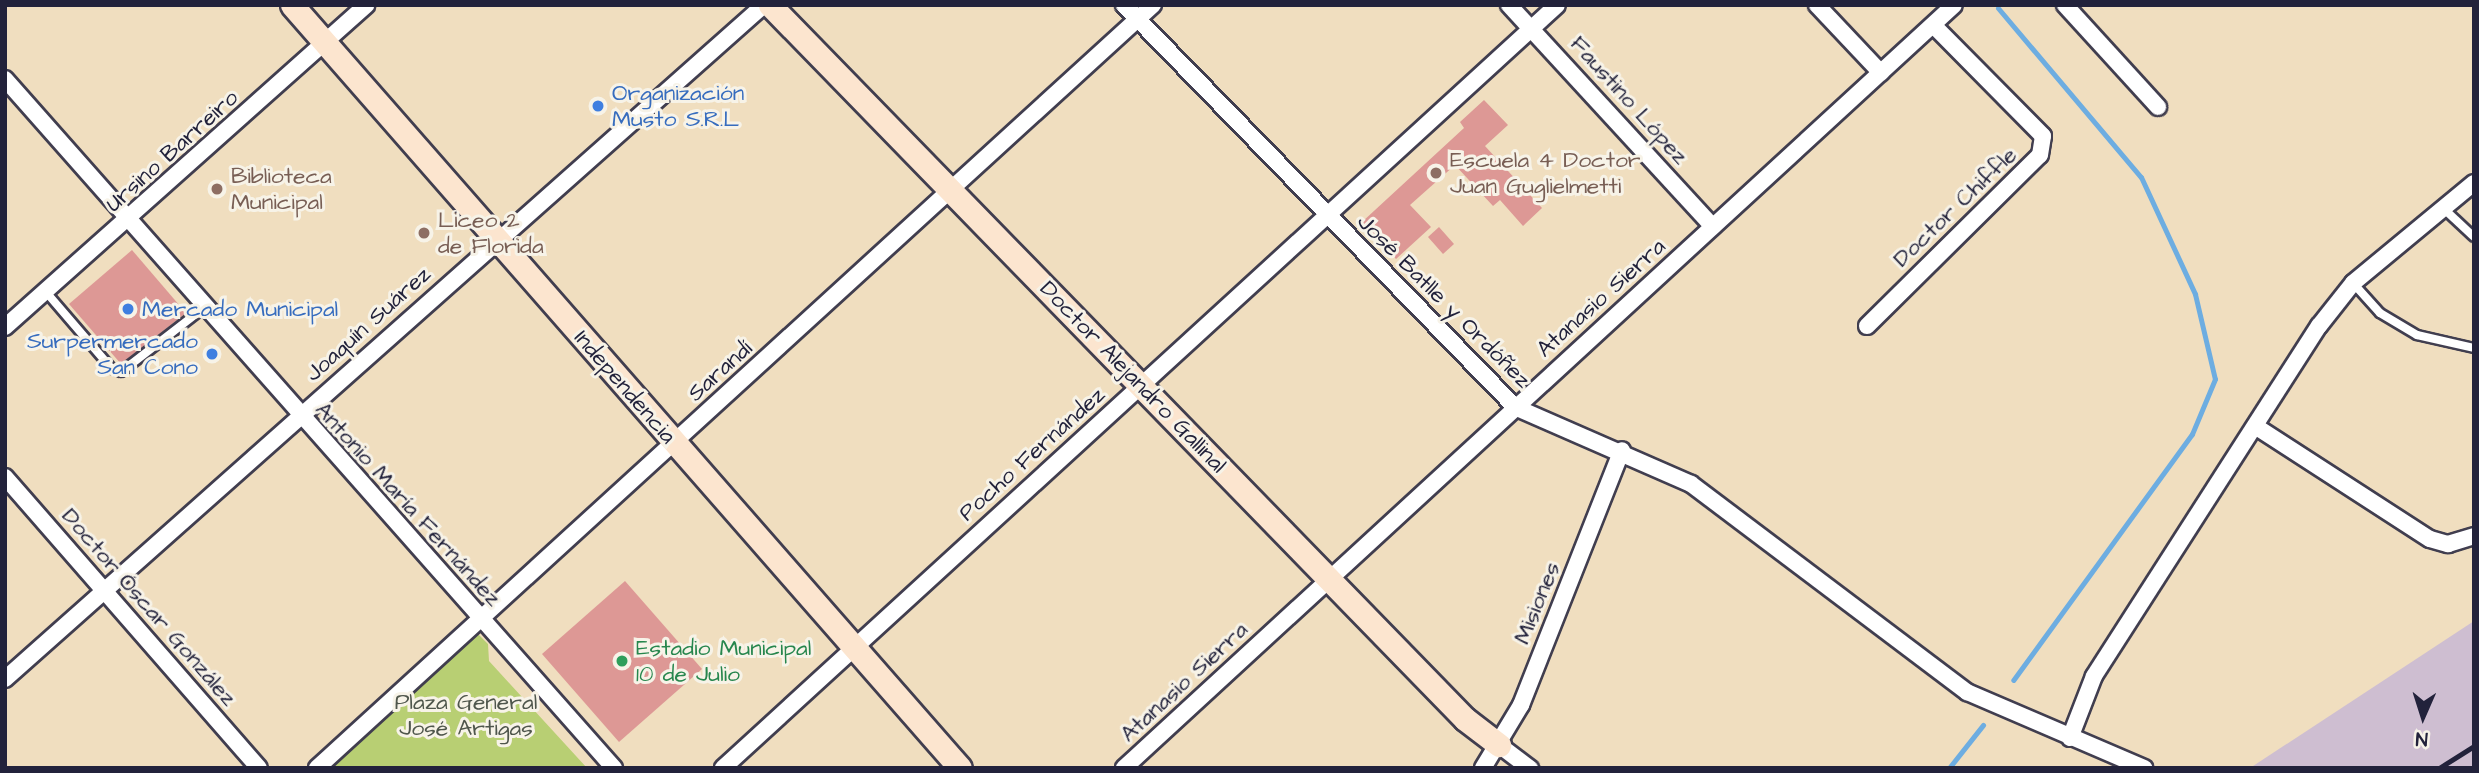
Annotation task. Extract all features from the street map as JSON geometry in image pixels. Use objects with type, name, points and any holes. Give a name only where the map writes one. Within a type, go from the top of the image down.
[{"type":"street","name":"Independencia","points":[[292,5],[960,768]]},
{"type":"street","name":"Ursino Barreiro","points":[[5,327],[131,219],[368,5]]},
{"type":"street","name":"Joaquín Suárez","points":[[5,679],[764,5]]},
{"type":"street","name":"Doctor Alejandro Gallinal","points":[[770,5],[1465,719],[1499,745]]},
{"type":"street","name":"José Batlle y Ordóñez","points":[[1124,5],[1515,407],[1622,450],[1720,502],[1947,680],[2070,738],[2144,768]]},
{"type":"street","name":"Sarandí","points":[[317,768],[1153,5]]},
{"type":"street","name":"Faustino López","points":[[1509,5],[1713,227]]},
{"type":"street","name":"Pocho Fernández","points":[[723,768],[852,647],[1330,219],[1558,5]]},
{"type":"street","points":[[1817,5],[1881,73]]},
{"type":"street","name":"Atanasio Sierra","points":[[1125,768],[1954,5]]},
{"type":"street","points":[[2065,5],[2158,107]]},
{"type":"street","name":"Doctor Chiffle","points":[[1867,326],[2040,155],[2043,136],[1933,25]]},
{"type":"street","name":"Antonio María Fernández","points":[[5,79],[131,219],[299,416],[614,768]]},
{"type":"street","points":[[2070,738],[2094,676],[2255,426],[2353,283],[2474,183]]},
{"type":"street","points":[[2255,426],[2430,540],[2448,544],[2474,536]]},
{"type":"street","name":"Misiones","points":[[1483,768],[1499,745],[1622,450]]},
{"type":"street","name":"Doctor Óscar González","points":[[5,477],[258,768]]},
{"type":"street","points":[[1499,745],[1530,768]]},
{"type":"lane","points":[[2443,208],[2474,237]]},
{"type":"lane","points":[[2353,283],[2380,313],[2417,335],[2474,348]]},
{"type":"lane","points":[[46,292],[112,369],[121,372],[206,306]]},
{"type":"shaded area","points":[[2474,621],[2474,768],[2250,768]]},
{"type":"green space","name":"Plaza General José Artigas","points":[[478,634],[488,644],[489,661],[587,768],[331,768]]},
{"type":"building","points":[[1484,100],[1508,125],[1485,146],[1542,208],[1523,226],[1500,200],[1493,206],[1455,165],[1410,205],[1431,227],[1396,259],[1362,222],[1464,128],[1460,122]]},
{"type":"building","points":[[1439,227],[1454,244],[1443,254],[1428,237]]},
{"type":"building","name":"Mercado Municipal","points":[[132,250],[186,313],[121,364],[69,304]]},
{"type":"building","name":"Estadio Municipal 10 de Julio","points":[[625,581],[702,669],[619,742],[542,654]]},
{"type":"waterway","points":[[1998,8],[2141,177],[2195,294],[2215,379],[2192,434],[2013,680]]},
{"type":"waterway","points":[[1949,768],[1983,725]]},
{"type":"railway","points":[[2439,768],[2474,746]]},
{"type":"place","name":"Organización Musto S.R.L","points":[[598,106]]},
{"type":"place","name":"Escuela 4 Doctor Juan Guglielmetti","points":[[1436,173]]},
{"type":"place","name":"Biblioteca Municipal","points":[[217,189]]},
{"type":"place","name":"Liceo 2 de Florida","points":[[424,233]]},
{"type":"place","name":"Mercado Municipal","points":[[128,309]]},
{"type":"place","name":"Surpermercado San Cono","points":[[212,354]]},
{"type":"place","name":"Estadio Municipal 10 de Julio","points":[[622,661]]}]
